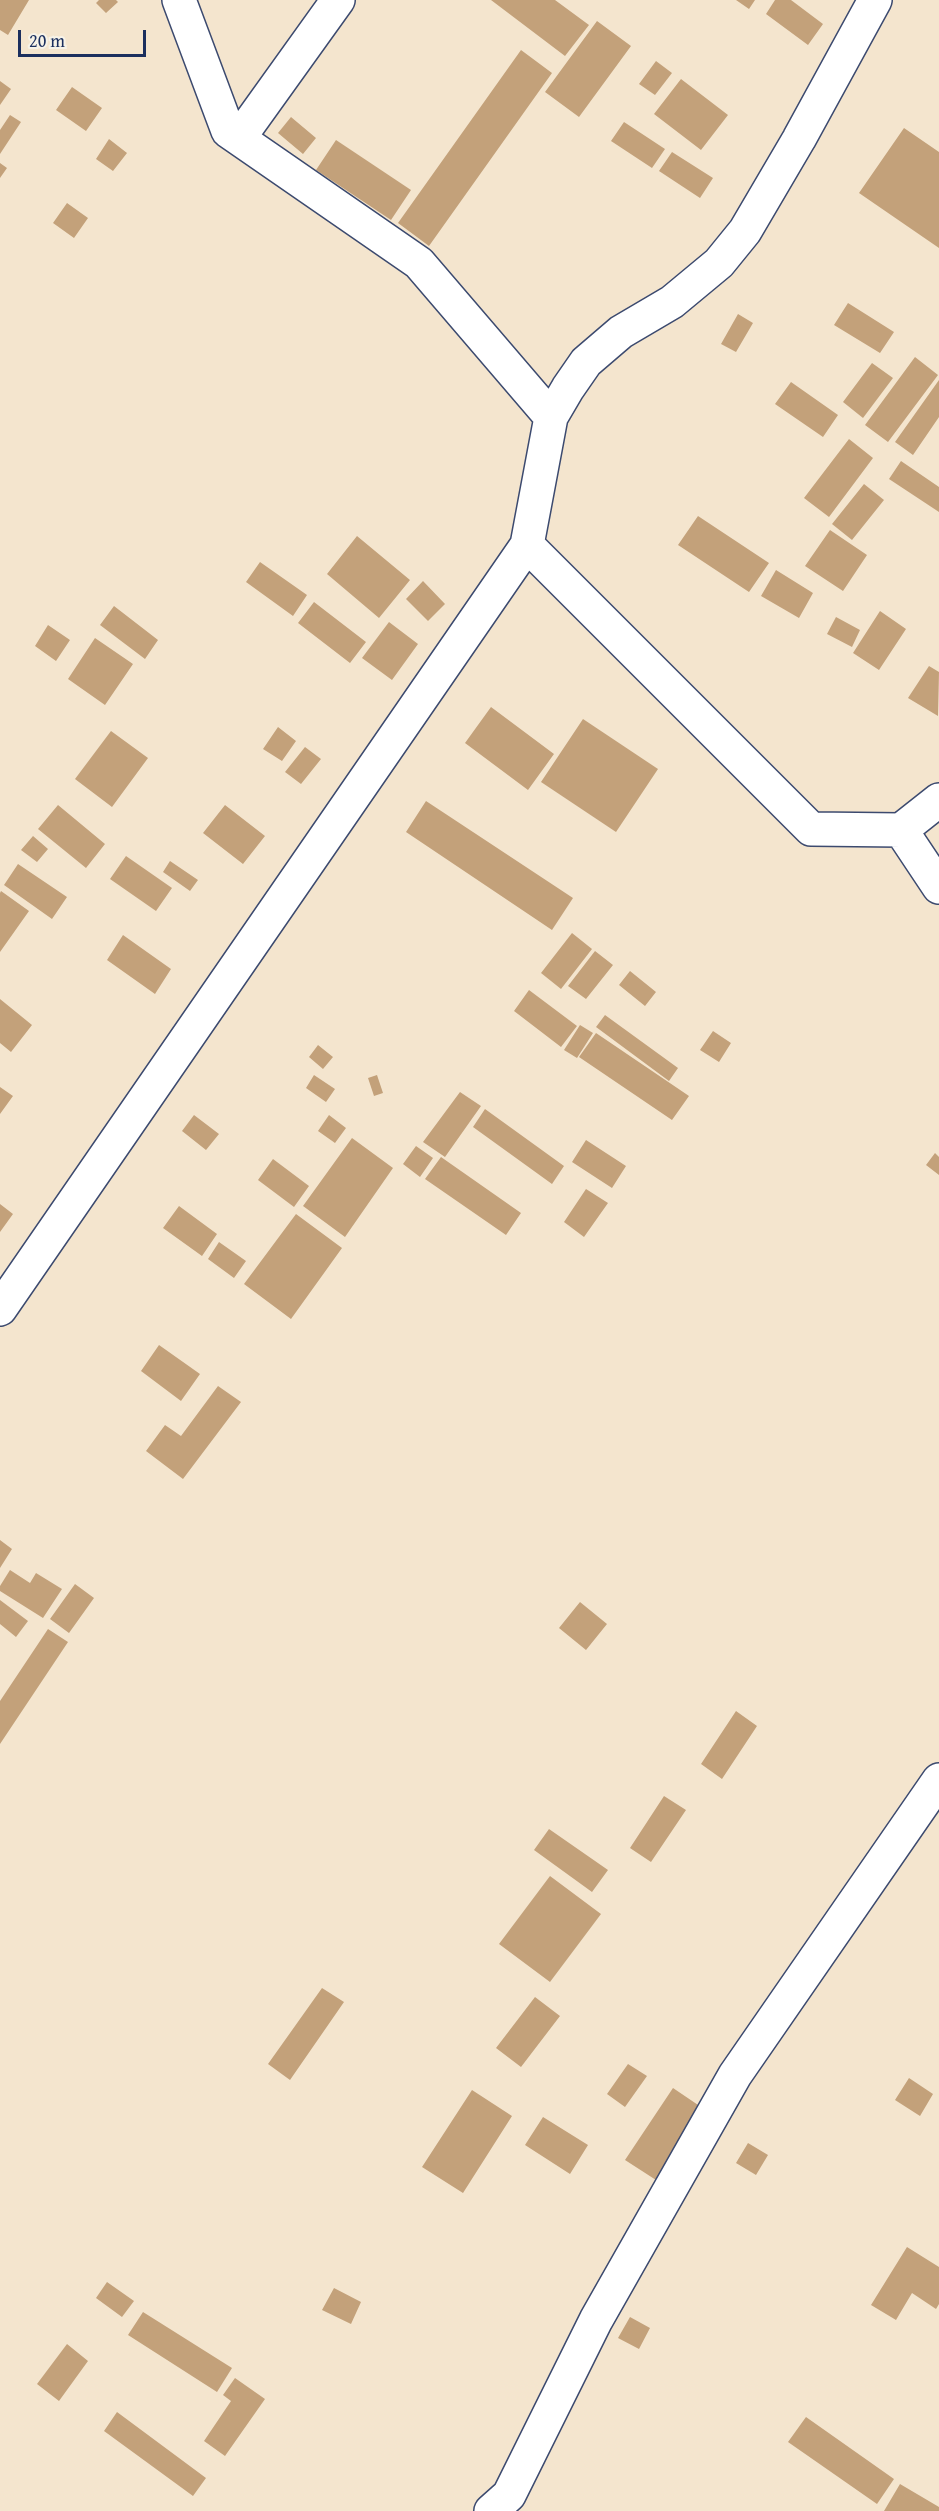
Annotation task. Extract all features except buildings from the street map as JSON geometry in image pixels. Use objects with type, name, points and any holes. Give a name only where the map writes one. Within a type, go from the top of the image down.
[{"type":"street","points":[[179,0],[228,131],[419,263],[551,417]]},
{"type":"street","points":[[239,138],[338,0]]},
{"type":"street","points":[[0,1309],[527,545],[551,417],[568,388],[586,362],[621,332],[672,302],[688,289],[719,263],[745,231],[799,139],[875,0]]},
{"type":"street","points":[[527,545],[811,829],[902,830],[939,800]]},
{"type":"street","points":[[902,830],[939,887]]},
{"type":"street","points":[[491,2511],[509,2495],[596,2320],[735,2075],[939,1780]]}]
